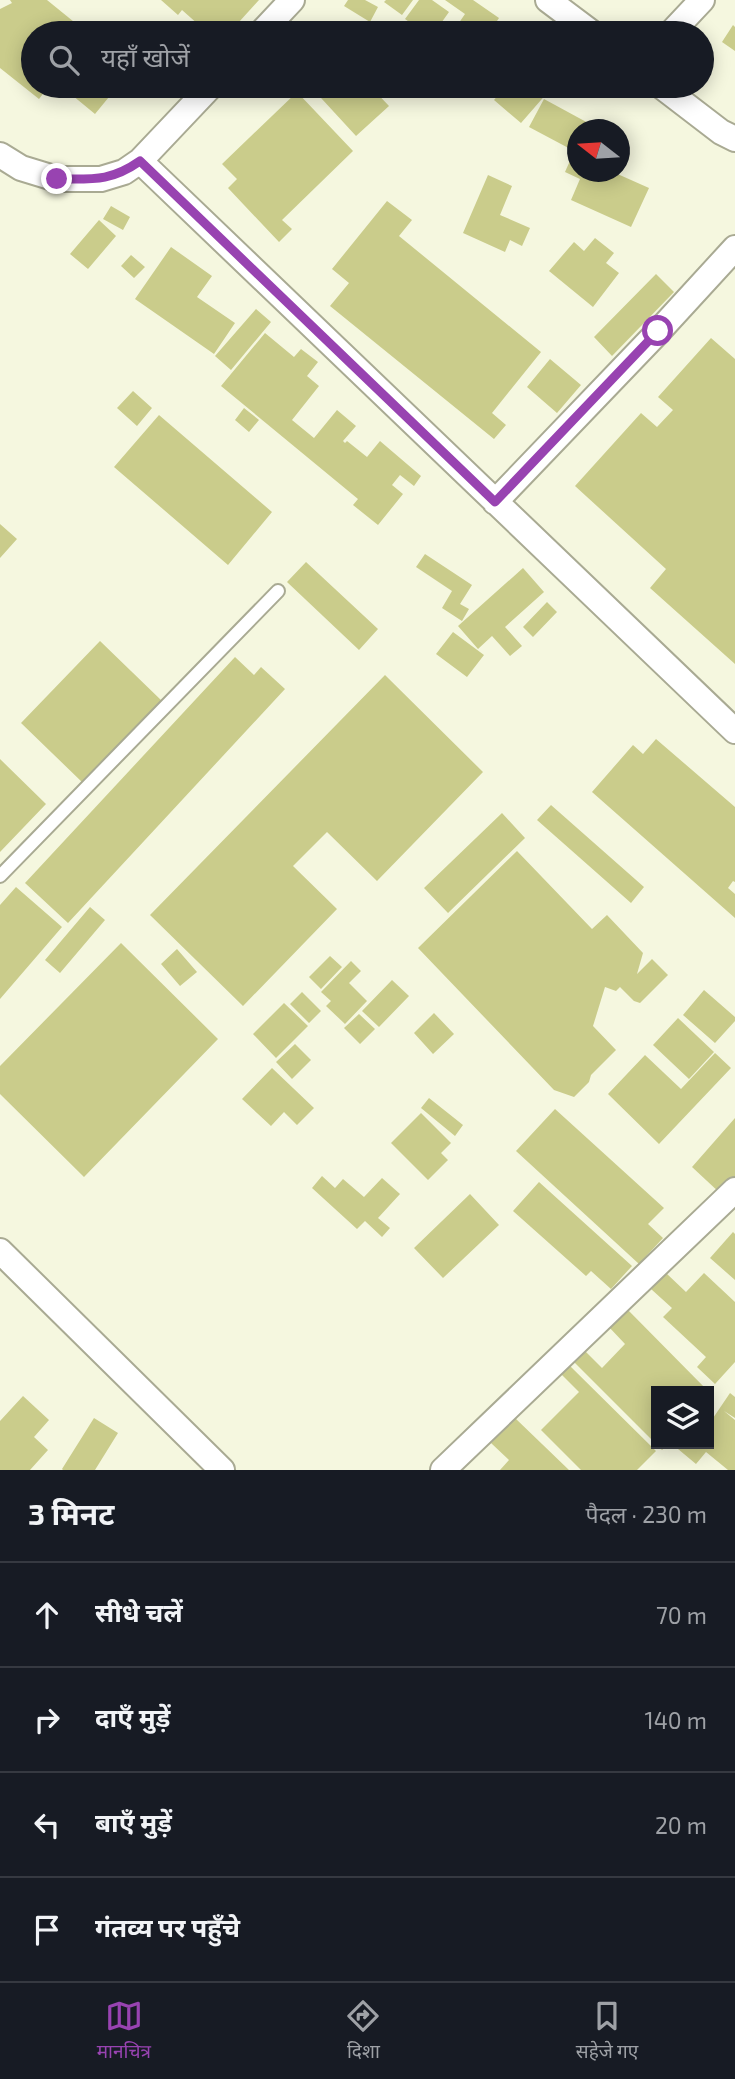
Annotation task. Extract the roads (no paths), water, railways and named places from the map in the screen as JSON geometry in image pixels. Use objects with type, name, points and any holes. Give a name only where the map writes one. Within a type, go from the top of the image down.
[{"type":"street","points":[[272,21],[292,0]]},
{"type":"street","points":[[548,0],[576,21]]},
{"type":"street","points":[[682,21],[702,0]]},
{"type":"street","points":[[0,155],[21,168],[57,179],[101,179],[124,173],[140,161],[200,98]]},
{"type":"street","points":[[677,98],[721,132],[735,139]]},
{"type":"street","points":[[140,161],[735,731]]},
{"type":"street","points":[[495,502],[735,248]]},
{"type":"street","points":[[443,1470],[735,1190]]},
{"type":"street","points":[[0,1251],[222,1470]]},
{"type":"lane","points":[[0,876],[278,592]]}]
